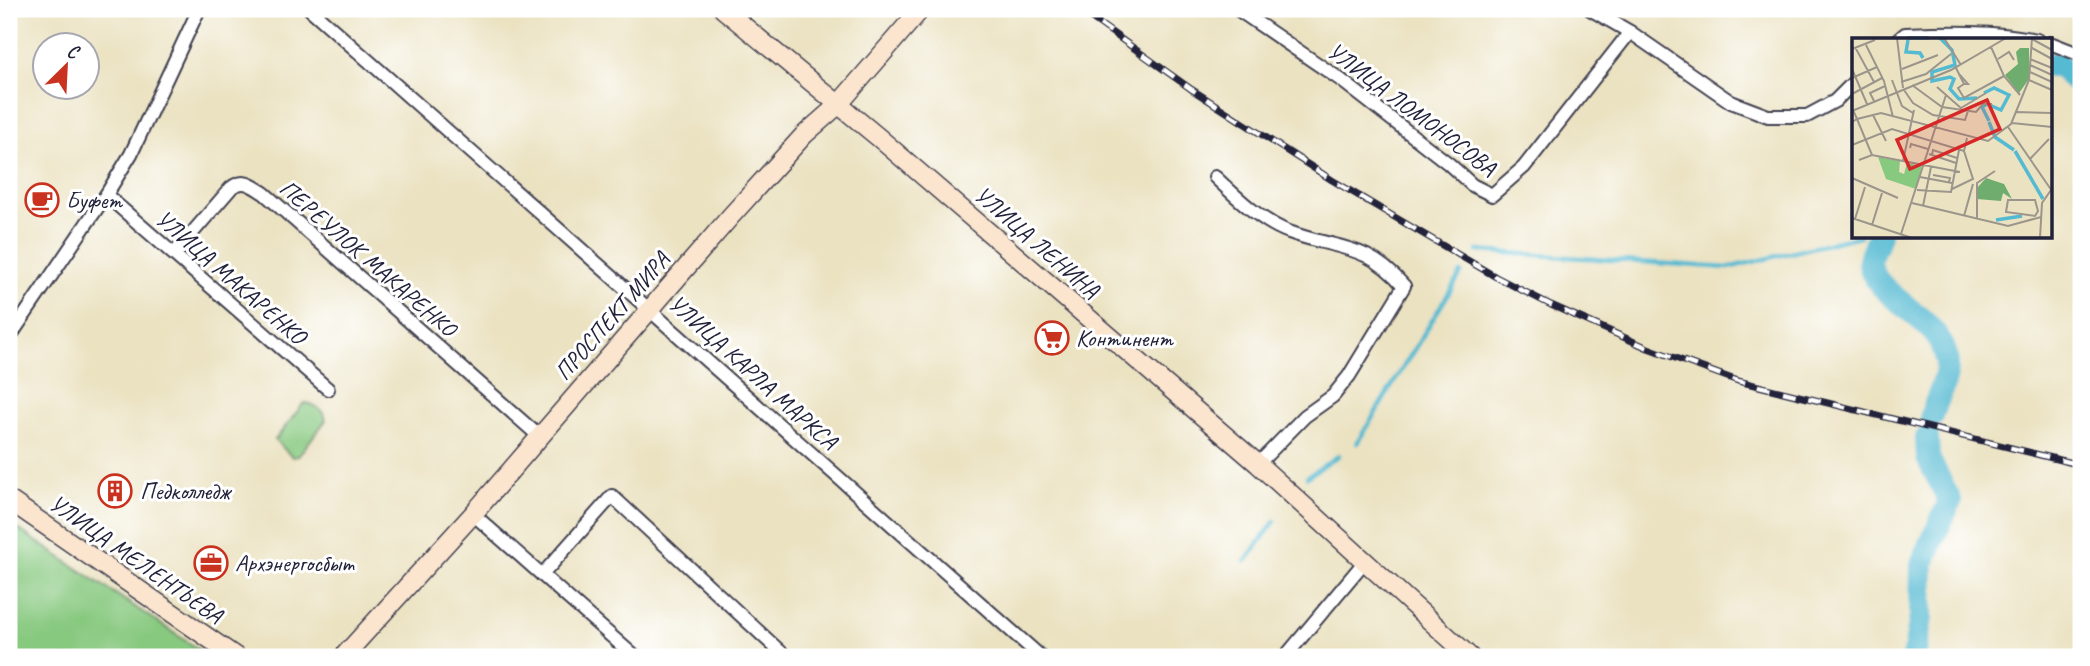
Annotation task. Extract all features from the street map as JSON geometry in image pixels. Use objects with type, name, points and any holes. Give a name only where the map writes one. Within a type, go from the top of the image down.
[{"type":"street","points":[[9,338],[131,154],[199,9]]},
{"type":"street","name":"УЛИЦА КАРЛА МАРКСА","points":[[310,9],[1041,657]]},
{"type":"street","name":"УЛИЦА ЛЕНИНА","points":[[723,9],[1258,464],[1470,657]]},
{"type":"street","name":"ПРОСПЕКТ МИРА","points":[[344,657],[803,135],[838,105],[921,9]]},
{"type":"street","name":"УЛИЦА ЛОМОНОСОВА","points":[[1237,9],[1341,80],[1472,185],[1492,195],[1524,167],[1630,32]]},
{"type":"street","points":[[1590,9],[1630,32],[1731,102],[1768,116],[1807,116],[1835,101],[1852,84]]},
{"type":"street","points":[[1900,38],[1905,34],[1968,32],[2027,38]]},
{"type":"street","points":[[2052,44],[2081,55]]},
{"type":"street","points":[[1215,177],[1252,209],[1285,231],[1345,246],[1374,258],[1404,286],[1349,376],[1333,396],[1305,416],[1258,464]]},
{"type":"street","name":"ПЕРЕУЛОК МАКАРЕНКО","points":[[174,254],[231,188],[238,182],[247,182],[264,193],[540,437]]},
{"type":"street","name":"УЛИЦА МАКАРЕНКО","points":[[106,195],[327,389]]},
{"type":"street","points":[[542,575],[612,496],[786,657]]},
{"type":"street","name":"УЛИЦА МЕЛЕНТЬЕВА","points":[[9,500],[236,657]]},
{"type":"street","points":[[472,514],[635,657]]},
{"type":"street","points":[[1285,657],[1364,561]]},
{"type":"green space","points":[[304,403],[318,408],[326,420],[298,456],[292,457],[275,440]]},
{"type":"green space","points":[[9,523],[210,657],[9,657]]},
{"type":"waterway","points":[[2052,65],[2058,64],[2081,87]]},
{"type":"waterway","points":[[1478,251],[1728,268],[1852,238]]},
{"type":"waterway","points":[[1878,238],[1870,259],[1874,275],[1882,286],[1934,332],[1943,347],[1947,370],[1932,416]]},
{"type":"waterway","points":[[1357,443],[1461,273]]},
{"type":"waterway","points":[[1914,657],[1921,617],[1922,564],[1950,501],[1928,458],[1927,438]]},
{"type":"waterway","points":[[1307,477],[1339,455]]},
{"type":"waterway","points":[[1246,561],[1275,521]]},
{"type":"railway","points":[[1079,9],[1191,89],[1332,180],[1496,277],[1551,305],[1648,348],[1738,381],[2081,465]]},
{"type":"place","name":"Буфет","points":[[42,200]]},
{"type":"place","name":"Континент","points":[[1052,338]]},
{"type":"place","name":"Педколледж","points":[[115,491]]},
{"type":"place","name":"Архэнергосбыт","points":[[211,563]]}]
